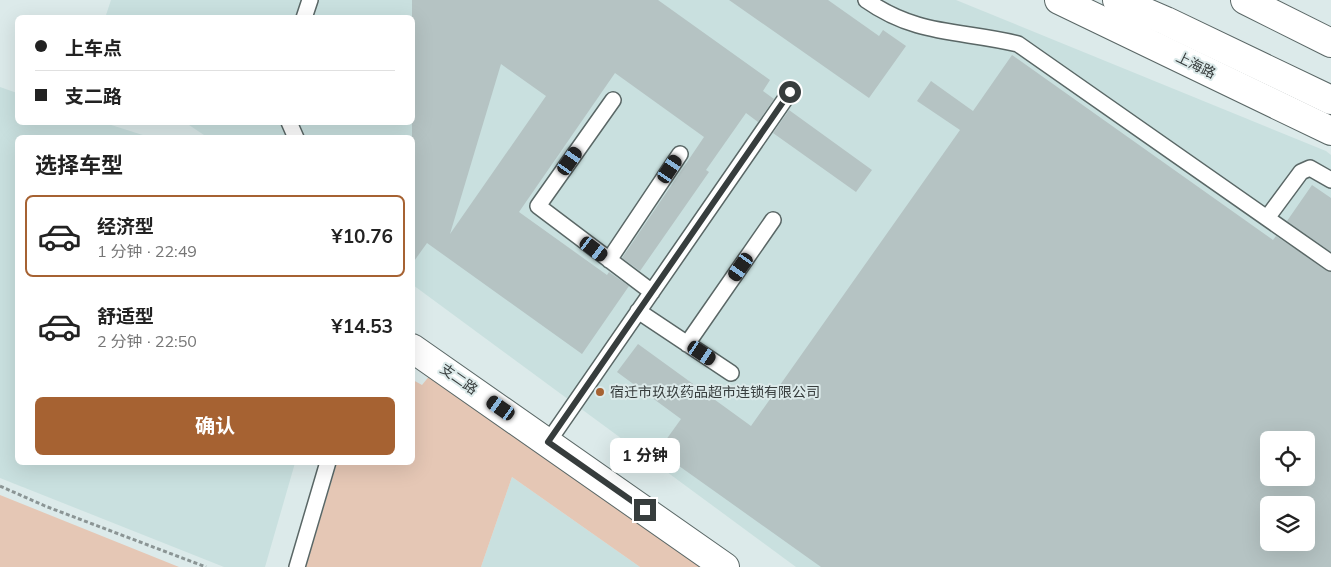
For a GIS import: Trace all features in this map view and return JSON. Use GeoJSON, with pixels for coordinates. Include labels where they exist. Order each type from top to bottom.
{"type":"FeatureCollection","features":[{"type":"Feature","properties":{"kind":"main road","name":"上海路"},"geometry":{"type":"LineString","coordinates":[[1059,0],[1331,131]]}},
{"type":"Feature","properties":{"kind":"main road"},"geometry":{"type":"LineString","coordinates":[[1117,0],[1166,21],[1331,100]]}},
{"type":"Feature","properties":{"kind":"main road"},"geometry":{"type":"LineString","coordinates":[[1245,0],[1331,43]]}},
{"type":"Feature","properties":{"kind":"main road","name":"支二路"},"geometry":{"type":"LineString","coordinates":[[415,350],[725,567]]}},
{"type":"Feature","properties":{"kind":"lane"},"geometry":{"type":"LineString","coordinates":[[305,15],[310,0]]}},
{"type":"Feature","properties":{"kind":"lane"},"geometry":{"type":"LineString","coordinates":[[866,0],[882,11],[912,25],[944,32],[986,36],[1018,44],[1331,263]]}},
{"type":"Feature","properties":{"kind":"lane"},"geometry":{"type":"LineString","coordinates":[[548,442],[790,92]]}},
{"type":"Feature","properties":{"kind":"lane"},"geometry":{"type":"LineString","coordinates":[[613,100],[538,206],[652,292]]}},
{"type":"Feature","properties":{"kind":"lane"},"geometry":{"type":"LineString","coordinates":[[609,260],[680,154]]}},
{"type":"Feature","properties":{"kind":"lane"},"geometry":{"type":"LineString","coordinates":[[1267,218],[1301,172],[1310,168],[1331,180]]}},
{"type":"Feature","properties":{"kind":"lane"},"geometry":{"type":"LineString","coordinates":[[687,344],[773,220]]}},
{"type":"Feature","properties":{"kind":"lane"},"geometry":{"type":"LineString","coordinates":[[638,311],[731,373]]}},
{"type":"Feature","properties":{"kind":"lane"},"geometry":{"type":"LineString","coordinates":[[298,567],[327,465]]}},
{"type":"Feature","properties":{"kind":"path"},"geometry":{"type":"LineString","coordinates":[[0,486],[45,506],[206,567]]}},
{"type":"Feature","properties":{"kind":"shaded area"},"geometry":{"type":"Polygon","coordinates":[[[111,0],[956,0],[1326,151],[1331,155],[1331,567],[796,567],[415,286],[415,135],[204,135],[189,125],[415,125],[415,15],[106,15],[111,0]]]}},
{"type":"Feature","properties":{"kind":"shaded area"},"geometry":{"type":"Polygon","coordinates":[[[0,87],[15,92],[15,125],[111,125],[143,135],[15,135],[15,465],[294,465],[265,567],[224,567],[0,478],[0,87]]]}},
{"type":"Feature","properties":{"kind":"shaded area"},"geometry":{"type":"Polygon","coordinates":[[[431,374],[700,567],[640,567],[512,477],[481,567],[306,567],[336,465],[415,465],[415,381],[422,385],[431,374]]]}},
{"type":"Feature","properties":{"kind":"shaded area"},"geometry":{"type":"Polygon","coordinates":[[[512,477],[640,567],[481,567],[512,477]]]}},
{"type":"Feature","properties":{"kind":"shaded area"},"geometry":{"type":"Polygon","coordinates":[[[0,495],[179,567],[0,567],[0,495]]]}},
{"type":"Feature","properties":{"kind":"building"},"geometry":{"type":"Polygon","coordinates":[[[412,0],[658,0],[770,80],[763,91],[774,99],[758,122],[746,113],[706,170],[709,172],[640,271],[622,258],[704,137],[615,73],[519,212],[607,275],[609,272],[629,286],[582,354],[427,243],[415,260],[415,135],[412,135],[412,125],[415,125],[415,15],[412,15],[412,0]],[[501,64],[450,234],[546,96],[501,64]]]}},
{"type":"Feature","properties":{"kind":"building"},"geometry":{"type":"Polygon","coordinates":[[[729,0],[828,0],[879,36],[883,30],[906,46],[869,98],[729,0]]]}},
{"type":"Feature","properties":{"kind":"building"},"geometry":{"type":"Polygon","coordinates":[[[1012,55],[1273,240],[1276,236],[1331,272],[1331,567],[821,567],[658,451],[681,419],[617,372],[638,344],[751,426],[960,130],[917,101],[931,81],[973,111],[1012,55]]]}},
{"type":"Feature","properties":{"kind":"building"},"geometry":{"type":"Polygon","coordinates":[[[789,110],[872,170],[856,192],[773,133],[789,110]]]}},
{"type":"Feature","properties":{"kind":"building"},"geometry":{"type":"Polygon","coordinates":[[[1312,185],[1331,198],[1331,252],[1287,221],[1312,185]]]}},
{"type":"Feature","properties":{"kind":"place","name":"宿迁市玖玖药品超市连锁有限公司"},"geometry":{"type":"Point","coordinates":[600,392]}},
{"type":"Feature","properties":{"kind":"route"},"geometry":{"type":"LineString","coordinates":[[645,510],[548,442],[790,92]]}}]}
